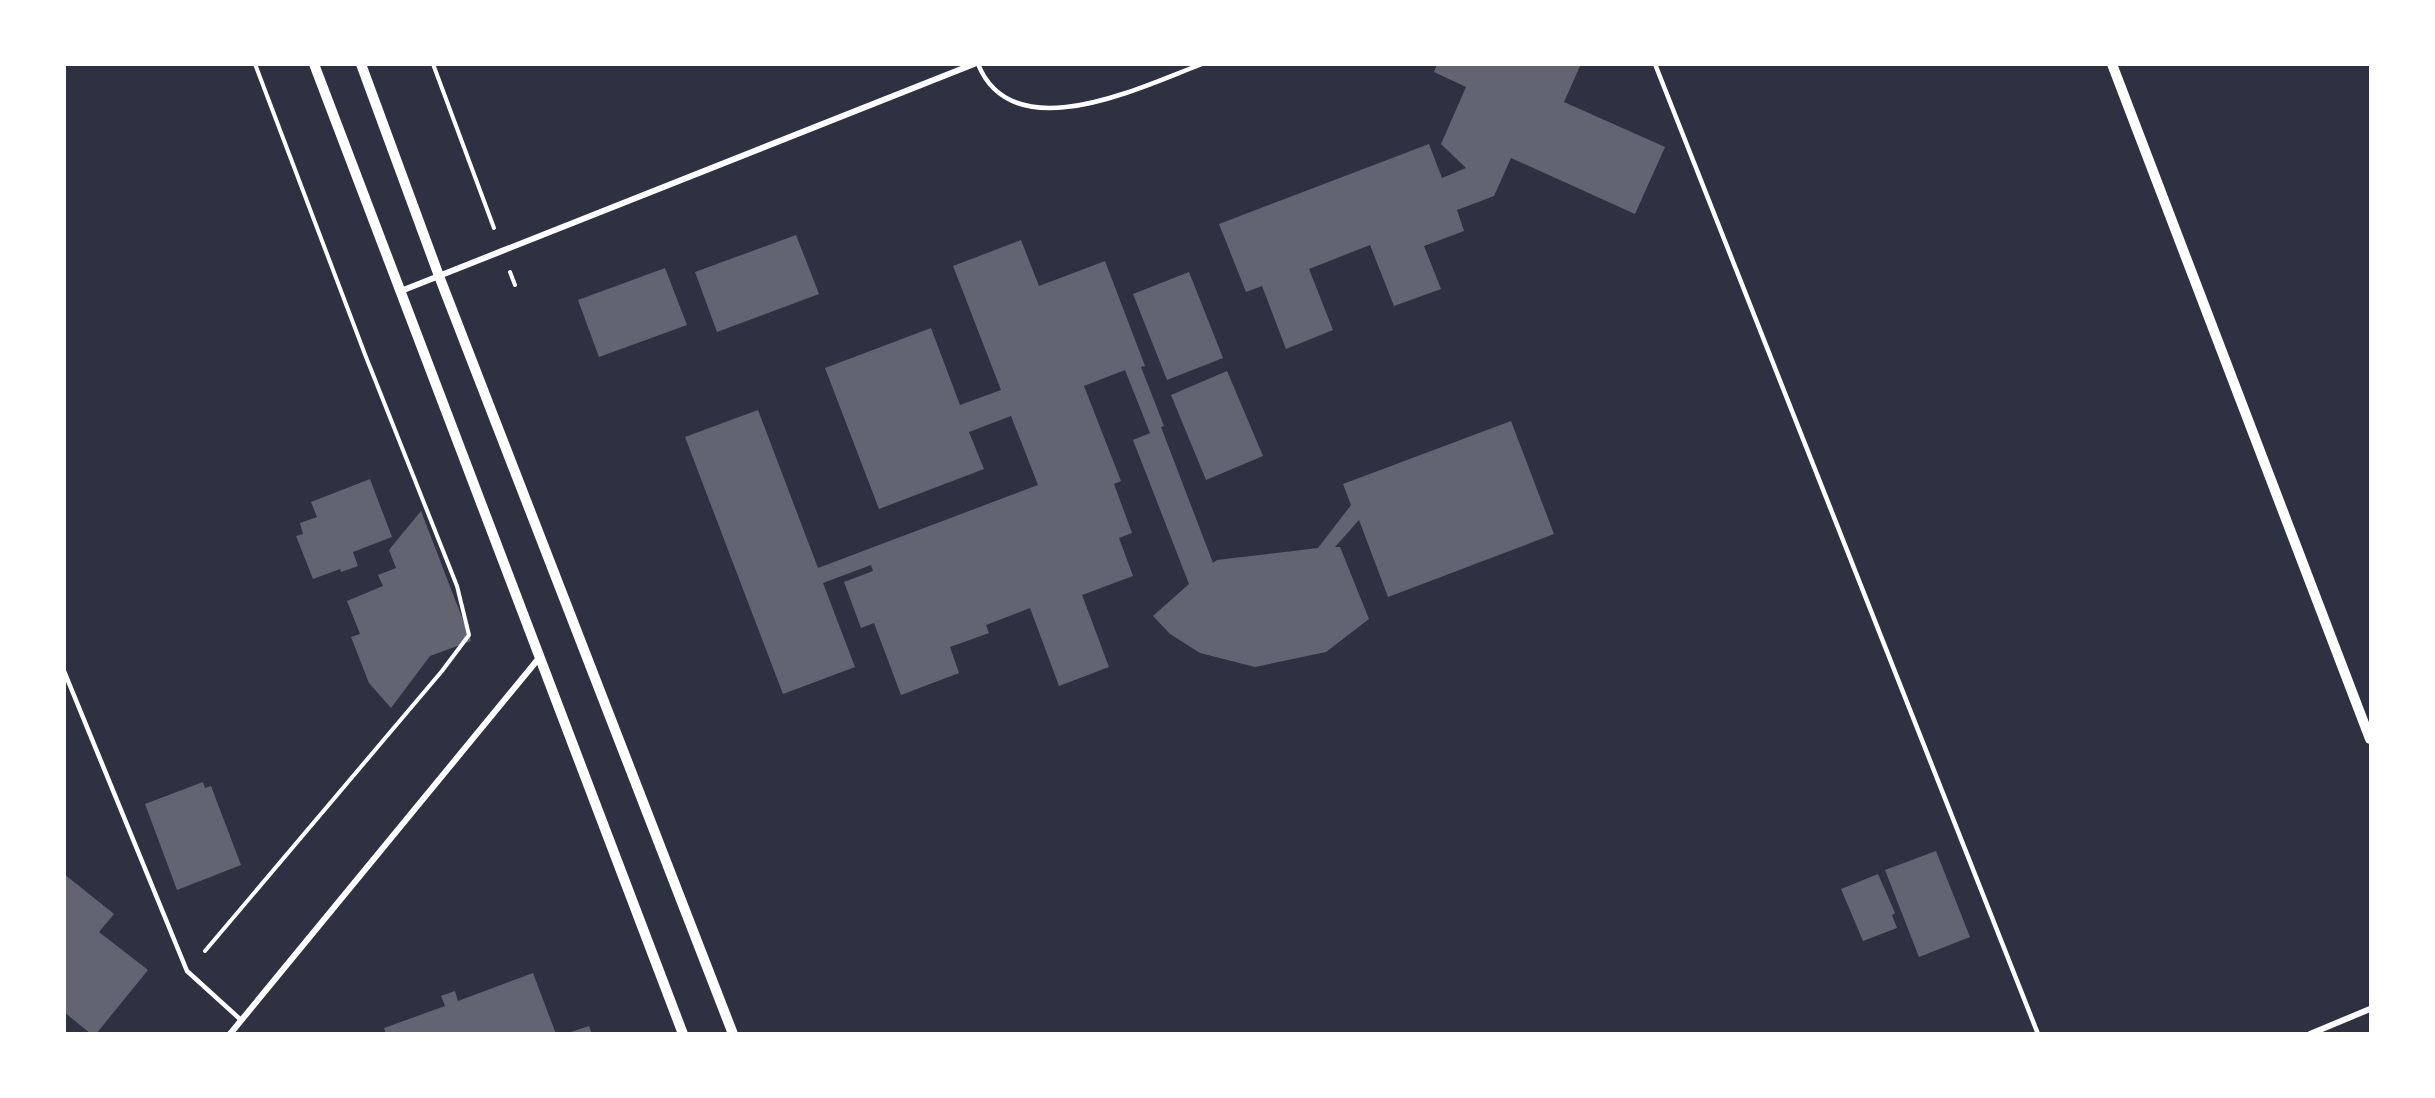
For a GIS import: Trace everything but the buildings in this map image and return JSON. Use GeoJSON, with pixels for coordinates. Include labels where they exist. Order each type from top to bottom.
{"type":"FeatureCollection","features":[{"type":"Feature","properties":{"kind":"street"},"geometry":{"type":"LineString","coordinates":[[314,64],[683,1034]]}},
{"type":"Feature","properties":{"kind":"street"},"geometry":{"type":"LineString","coordinates":[[361,64],[439,276],[733,1034]]}},
{"type":"Feature","properties":{"kind":"street"},"geometry":{"type":"LineString","coordinates":[[400,291],[976,64]]}},
{"type":"Feature","properties":{"kind":"street"},"geometry":{"type":"LineString","coordinates":[[2112,64],[2370,739]]}},
{"type":"Feature","properties":{"kind":"street"},"geometry":{"type":"LineString","coordinates":[[230,1034],[539,658]]}},
{"type":"Feature","properties":{"kind":"street"},"geometry":{"type":"LineString","coordinates":[[2310,1034],[2370,1010]]}},
{"type":"Feature","properties":{"kind":"lane"},"geometry":{"type":"LineString","coordinates":[[976,64],[986,81],[997,93],[1029,107],[1050,109],[1075,106],[1127,92],[1202,64]]}},
{"type":"Feature","properties":{"kind":"lane"},"geometry":{"type":"LineString","coordinates":[[1655,64],[2038,1034]]}},
{"type":"Feature","properties":{"kind":"lane"},"geometry":{"type":"LineString","coordinates":[[64,671],[187,971],[241,1020]]}},
{"type":"Feature","properties":{"kind":"path"},"geometry":{"type":"LineString","coordinates":[[198,959],[442,671],[469,635],[457,586],[366,357],[255,64]]}},
{"type":"Feature","properties":{"kind":"path"},"geometry":{"type":"LineString","coordinates":[[433,64],[515,285]]}}]}
